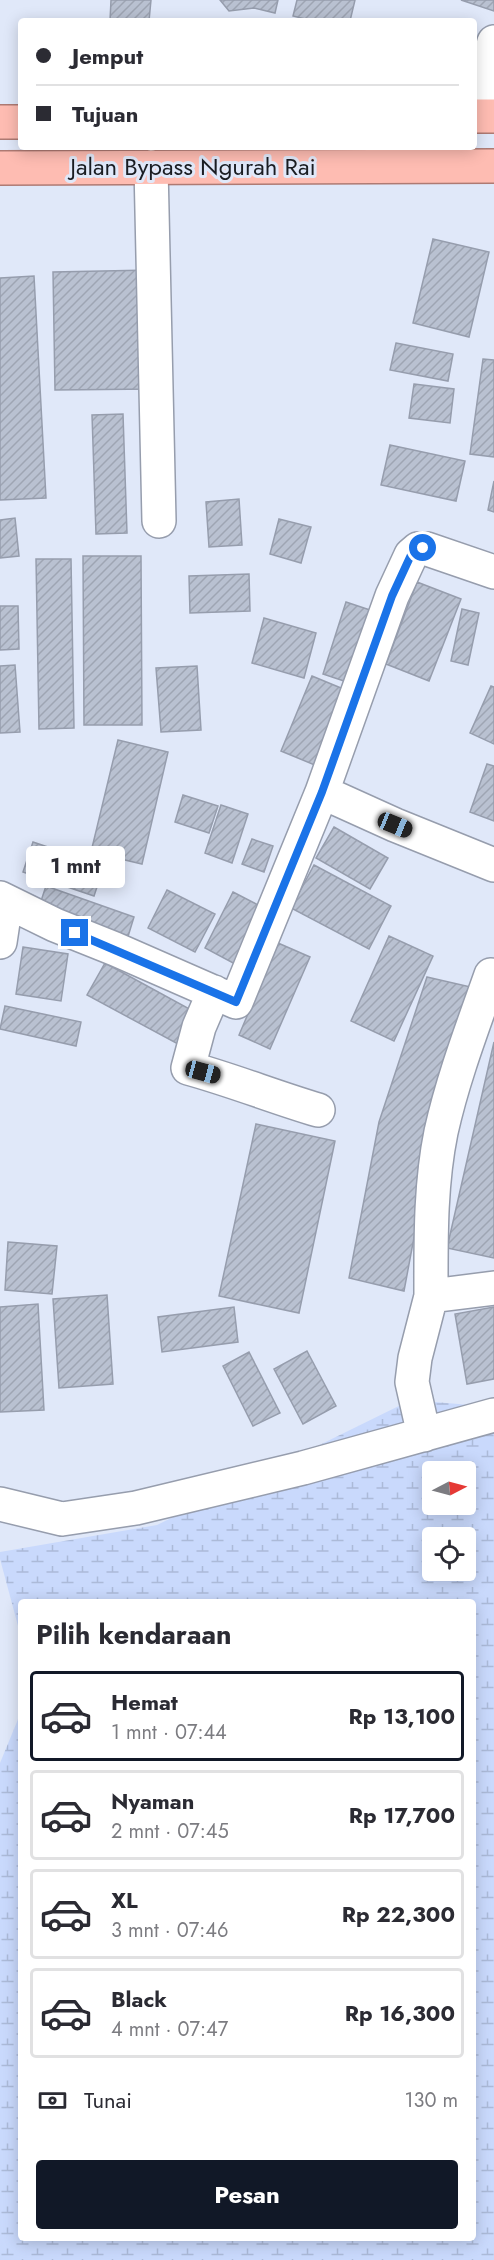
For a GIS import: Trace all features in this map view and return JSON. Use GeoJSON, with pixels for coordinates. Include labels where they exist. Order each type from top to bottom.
{"type":"FeatureCollection","features":[{"type":"Feature","properties":{"kind":"highway"},"geometry":{"type":"LineString","coordinates":[[477,117],[494,116]]}},
{"type":"Feature","properties":{"kind":"highway"},"geometry":{"type":"LineString","coordinates":[[0,122],[18,122]]}},
{"type":"Feature","properties":{"kind":"highway","name":"Jalan Bypass Ngurah Rai"},"geometry":{"type":"LineString","coordinates":[[0,168],[494,165]]}},
{"type":"Feature","properties":{"kind":"street"},"geometry":{"type":"LineString","coordinates":[[477,100],[494,42]]}},
{"type":"Feature","properties":{"kind":"street"},"geometry":{"type":"LineString","coordinates":[[151,167],[159,521]]}},
{"type":"Feature","properties":{"kind":"street"},"geometry":{"type":"LineString","coordinates":[[0,942],[3,900],[55,925],[236,1002],[322,792],[392,596],[415,550],[423,548],[494,572]]}},
{"type":"Feature","properties":{"kind":"street"},"geometry":{"type":"LineString","coordinates":[[322,792],[395,825],[494,865]]}},
{"type":"Feature","properties":{"kind":"street"},"geometry":{"type":"LineString","coordinates":[[424,1435],[412,1382],[415,1358],[431,1296],[430,1232],[435,1170],[441,1132],[455,1079],[491,975]]}},
{"type":"Feature","properties":{"kind":"street"},"geometry":{"type":"LineString","coordinates":[[214,992],[202,1019],[188,1068],[238,1082],[318,1110]]}},
{"type":"Feature","properties":{"kind":"street"},"geometry":{"type":"LineString","coordinates":[[431,1296],[494,1288]]}},
{"type":"Feature","properties":{"kind":"street"},"geometry":{"type":"LineString","coordinates":[[0,1504],[62,1519],[136,1508],[303,1468],[494,1415]]}},
{"type":"Feature","properties":{"kind":"green space"},"geometry":{"type":"Polygon","coordinates":[[[411,1400],[494,1407],[494,2260],[0,2260],[0,1763],[18,1719],[18,2241],[476,2241],[476,1599],[18,1599],[18,1626],[0,1552],[157,1525],[411,1400]]]}},
{"type":"Feature","properties":{"kind":"building"},"geometry":{"type":"Polygon","coordinates":[[[111,0],[151,0],[149,18],[110,18],[111,0]]]}},
{"type":"Feature","properties":{"kind":"building"},"geometry":{"type":"Polygon","coordinates":[[[220,0],[278,0],[275,13],[254,8],[229,11],[220,0]]]}},
{"type":"Feature","properties":{"kind":"building"},"geometry":{"type":"Polygon","coordinates":[[[297,0],[355,0],[351,18],[293,16],[297,0]]]}},
{"type":"Feature","properties":{"kind":"building"},"geometry":{"type":"Polygon","coordinates":[[[461,0],[494,0],[494,11],[461,0]]]}},
{"type":"Feature","properties":{"kind":"building"},"geometry":{"type":"Polygon","coordinates":[[[433,239],[489,252],[469,337],[413,323],[433,239]]]}},
{"type":"Feature","properties":{"kind":"building"},"geometry":{"type":"Polygon","coordinates":[[[151,270],[153,389],[55,390],[53,272],[151,270]]]}},
{"type":"Feature","properties":{"kind":"building"},"geometry":{"type":"Polygon","coordinates":[[[34,276],[46,498],[0,500],[0,278],[34,276]]]}},
{"type":"Feature","properties":{"kind":"building"},"geometry":{"type":"Polygon","coordinates":[[[396,343],[453,354],[448,381],[390,370],[396,343]]]}},
{"type":"Feature","properties":{"kind":"building"},"geometry":{"type":"Polygon","coordinates":[[[483,359],[494,360],[494,457],[470,454],[483,359]]]}},
{"type":"Feature","properties":{"kind":"building"},"geometry":{"type":"Polygon","coordinates":[[[414,384],[454,389],[450,423],[409,418],[414,384]]]}},
{"type":"Feature","properties":{"kind":"building"},"geometry":{"type":"Polygon","coordinates":[[[123,414],[127,533],[96,534],[92,415],[123,414]]]}},
{"type":"Feature","properties":{"kind":"building"},"geometry":{"type":"Polygon","coordinates":[[[390,445],[465,461],[456,501],[381,485],[390,445]]]}},
{"type":"Feature","properties":{"kind":"building"},"geometry":{"type":"Polygon","coordinates":[[[494,481],[494,512],[488,510],[494,481]]]}},
{"type":"Feature","properties":{"kind":"building"},"geometry":{"type":"Polygon","coordinates":[[[239,499],[242,545],[209,547],[206,502],[239,499]]]}},
{"type":"Feature","properties":{"kind":"building"},"geometry":{"type":"Polygon","coordinates":[[[15,518],[19,556],[0,558],[0,520],[15,518]]]}},
{"type":"Feature","properties":{"kind":"building"},"geometry":{"type":"Polygon","coordinates":[[[279,519],[311,527],[301,563],[270,554],[279,519]]]}},
{"type":"Feature","properties":{"kind":"building"},"geometry":{"type":"Polygon","coordinates":[[[83,556],[141,556],[142,725],[84,725],[83,556]]]}},
{"type":"Feature","properties":{"kind":"building"},"geometry":{"type":"Polygon","coordinates":[[[36,559],[71,559],[74,728],[39,729],[36,559]]]}},
{"type":"Feature","properties":{"kind":"building"},"geometry":{"type":"Polygon","coordinates":[[[249,574],[250,611],[190,613],[189,576],[249,574]]]}},
{"type":"Feature","properties":{"kind":"building"},"geometry":{"type":"Polygon","coordinates":[[[417,582],[461,599],[429,681],[386,664],[417,582]]]}},
{"type":"Feature","properties":{"kind":"building"},"geometry":{"type":"Polygon","coordinates":[[[346,602],[376,612],[353,684],[323,674],[346,602]]]}},
{"type":"Feature","properties":{"kind":"building"},"geometry":{"type":"Polygon","coordinates":[[[0,606],[18,606],[19,649],[0,650],[0,606]]]}},
{"type":"Feature","properties":{"kind":"building"},"geometry":{"type":"Polygon","coordinates":[[[462,609],[479,613],[468,665],[451,661],[462,609]]]}},
{"type":"Feature","properties":{"kind":"building"},"geometry":{"type":"Polygon","coordinates":[[[264,618],[316,633],[304,678],[252,663],[264,618]]]}},
{"type":"Feature","properties":{"kind":"building"},"geometry":{"type":"Polygon","coordinates":[[[15,665],[20,732],[0,733],[0,666],[15,665]]]}},
{"type":"Feature","properties":{"kind":"building"},"geometry":{"type":"Polygon","coordinates":[[[197,666],[201,730],[161,732],[156,668],[197,666]]]}},
{"type":"Feature","properties":{"kind":"building"},"geometry":{"type":"Polygon","coordinates":[[[312,676],[353,693],[322,768],[281,751],[312,676]]]}},
{"type":"Feature","properties":{"kind":"building"},"geometry":{"type":"Polygon","coordinates":[[[491,686],[494,687],[494,744],[470,733],[491,686]]]}},
{"type":"Feature","properties":{"kind":"building"},"geometry":{"type":"Polygon","coordinates":[[[118,740],[168,752],[142,864],[91,852],[118,740]]]}},
{"type":"Feature","properties":{"kind":"building"},"geometry":{"type":"Polygon","coordinates":[[[487,764],[494,766],[494,821],[470,812],[487,764]]]}},
{"type":"Feature","properties":{"kind":"building"},"geometry":{"type":"Polygon","coordinates":[[[183,795],[218,806],[209,833],[175,822],[183,795]]]}},
{"type":"Feature","properties":{"kind":"building"},"geometry":{"type":"Polygon","coordinates":[[[221,805],[248,814],[232,863],[205,853],[221,805]]]}},
{"type":"Feature","properties":{"kind":"building"},"geometry":{"type":"Polygon","coordinates":[[[334,827],[388,858],[370,889],[316,858],[334,827]]]}},
{"type":"Feature","properties":{"kind":"building"},"geometry":{"type":"Polygon","coordinates":[[[252,839],[273,846],[264,872],[242,864],[252,839]]]}},
{"type":"Feature","properties":{"kind":"building"},"geometry":{"type":"Polygon","coordinates":[[[33,842],[104,866],[94,896],[23,872],[33,842]]]}},
{"type":"Feature","properties":{"kind":"building"},"geometry":{"type":"Polygon","coordinates":[[[314,865],[391,906],[369,949],[291,908],[314,865]]]}},
{"type":"Feature","properties":{"kind":"building"},"geometry":{"type":"Polygon","coordinates":[[[46,886],[134,917],[126,943],[37,913],[46,886]]]}},
{"type":"Feature","properties":{"kind":"building"},"geometry":{"type":"Polygon","coordinates":[[[167,890],[215,914],[195,952],[148,928],[167,890]]]}},
{"type":"Feature","properties":{"kind":"building"},"geometry":{"type":"Polygon","coordinates":[[[233,892],[264,908],[235,964],[205,948],[233,892]]]}},
{"type":"Feature","properties":{"kind":"building"},"geometry":{"type":"Polygon","coordinates":[[[389,936],[433,956],[394,1041],[351,1021],[389,936]]]}},
{"type":"Feature","properties":{"kind":"building"},"geometry":{"type":"Polygon","coordinates":[[[278,943],[310,957],[270,1049],[239,1035],[278,943]]]}},
{"type":"Feature","properties":{"kind":"building"},"geometry":{"type":"Polygon","coordinates":[[[23,947],[68,954],[61,1001],[16,994],[23,947]]]}},
{"type":"Feature","properties":{"kind":"building"},"geometry":{"type":"Polygon","coordinates":[[[105,963],[195,1012],[178,1044],[87,995],[105,963]]]}},
{"type":"Feature","properties":{"kind":"building"},"geometry":{"type":"Polygon","coordinates":[[[427,977],[475,988],[433,1136],[404,1291],[349,1278],[379,1122],[427,977]]]}},
{"type":"Feature","properties":{"kind":"building"},"geometry":{"type":"Polygon","coordinates":[[[5,1006],[81,1022],[76,1046],[0,1029],[5,1006]]]}},
{"type":"Feature","properties":{"kind":"building"},"geometry":{"type":"Polygon","coordinates":[[[494,1042],[494,1258],[447,1248],[494,1042]]]}},
{"type":"Feature","properties":{"kind":"building"},"geometry":{"type":"Polygon","coordinates":[[[256,1124],[335,1141],[299,1313],[219,1296],[256,1124]]]}},
{"type":"Feature","properties":{"kind":"building"},"geometry":{"type":"Polygon","coordinates":[[[8,1242],[57,1246],[52,1294],[5,1290],[8,1242]]]}},
{"type":"Feature","properties":{"kind":"building"},"geometry":{"type":"Polygon","coordinates":[[[107,1295],[113,1384],[59,1388],[53,1299],[107,1295]]]}},
{"type":"Feature","properties":{"kind":"building"},"geometry":{"type":"Polygon","coordinates":[[[38,1304],[44,1410],[0,1412],[0,1307],[38,1304]]]}},
{"type":"Feature","properties":{"kind":"building"},"geometry":{"type":"Polygon","coordinates":[[[234,1307],[238,1342],[162,1352],[158,1317],[234,1307]]]}},
{"type":"Feature","properties":{"kind":"building"},"geometry":{"type":"Polygon","coordinates":[[[494,1307],[494,1379],[467,1384],[455,1314],[494,1307]]]}},
{"type":"Feature","properties":{"kind":"building"},"geometry":{"type":"Polygon","coordinates":[[[307,1351],[336,1406],[303,1424],[274,1369],[307,1351]]]}},
{"type":"Feature","properties":{"kind":"building"},"geometry":{"type":"Polygon","coordinates":[[[249,1352],[280,1413],[253,1426],[223,1366],[249,1352]]]}},
{"type":"Feature","properties":{"kind":"route"},"geometry":{"type":"LineString","coordinates":[[75,933],[236,1002],[322,792],[392,596],[411,555],[415,550],[423,548]]}}]}
